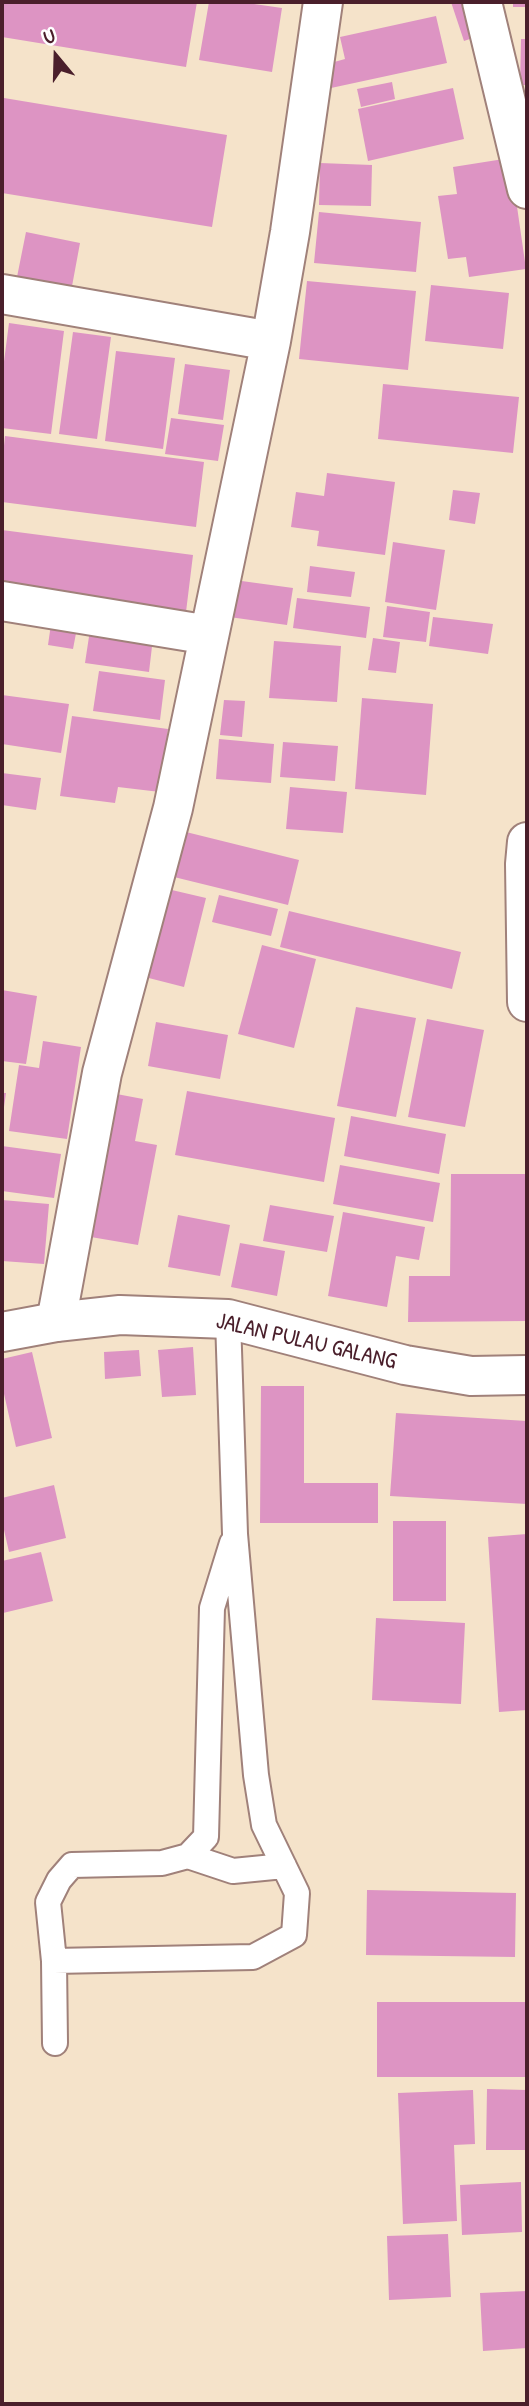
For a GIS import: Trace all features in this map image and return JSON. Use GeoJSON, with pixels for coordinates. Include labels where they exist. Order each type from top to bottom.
{"type":"FeatureCollection","features":[{"type":"Feature","properties":{"kind":"street"},"geometry":{"type":"LineString","coordinates":[[56,1322],[104,1063],[173,808],[271,341],[290,232],[323,2]]}},
{"type":"Feature","properties":{"kind":"street"},"geometry":{"type":"LineString","coordinates":[[482,2],[527,189]]}},
{"type":"Feature","properties":{"kind":"street"},"geometry":{"type":"LineString","coordinates":[[2,294],[271,341]]}},
{"type":"Feature","properties":{"kind":"street"},"geometry":{"type":"LineString","coordinates":[[2,601],[208,635]]}},
{"type":"Feature","properties":{"kind":"street"},"geometry":{"type":"LineString","coordinates":[[527,842],[527,1002]]}},
{"type":"Feature","properties":{"kind":"street","name":"JALAN PULAU GALANG"},"geometry":{"type":"LineString","coordinates":[[2,1332],[56,1322],[120,1315],[228,1319],[405,1365],[471,1376],[527,1376]]}},
{"type":"Feature","properties":{"kind":"lane"},"geometry":{"type":"LineString","coordinates":[[54,1961],[253,1957],[295,1935],[297,1894],[264,1825],[256,1775],[235,1534],[228,1319]]}},
{"type":"Feature","properties":{"kind":"lane"},"geometry":{"type":"LineString","coordinates":[[55,2043],[54,1961],[48,1902],[59,1880],[72,1866],[162,1863],[188,1856],[206,1838],[212,1608],[235,1534]]}},
{"type":"Feature","properties":{"kind":"lane"},"geometry":{"type":"LineString","coordinates":[[188,1856],[233,1871],[284,1866]]}},
{"type":"Feature","properties":{"kind":"building"},"geometry":{"type":"Polygon","coordinates":[[[2,2],[197,2],[186,67],[2,37],[2,2]]]}},
{"type":"Feature","properties":{"kind":"building"},"geometry":{"type":"Polygon","coordinates":[[[209,2],[240,2],[282,8],[272,72],[199,60],[209,2]]]}},
{"type":"Feature","properties":{"kind":"building"},"geometry":{"type":"Polygon","coordinates":[[[451,2],[477,2],[487,33],[464,41],[451,2]]]}},
{"type":"Feature","properties":{"kind":"building"},"geometry":{"type":"Polygon","coordinates":[[[513,2],[527,2],[527,7],[513,7],[513,2]]]}},
{"type":"Feature","properties":{"kind":"building"},"geometry":{"type":"Polygon","coordinates":[[[436,16],[447,63],[331,88],[327,64],[345,59],[340,37],[436,16]]]}},
{"type":"Feature","properties":{"kind":"building"},"geometry":{"type":"Polygon","coordinates":[[[521,39],[527,39],[527,85],[520,85],[521,39]]]}},
{"type":"Feature","properties":{"kind":"building"},"geometry":{"type":"Polygon","coordinates":[[[392,82],[395,99],[361,107],[357,89],[392,82]]]}},
{"type":"Feature","properties":{"kind":"building"},"geometry":{"type":"Polygon","coordinates":[[[453,88],[464,139],[368,161],[358,109],[453,88]]]}},
{"type":"Feature","properties":{"kind":"building"},"geometry":{"type":"Polygon","coordinates":[[[4,98],[227,135],[212,227],[2,193],[4,98]]]}},
{"type":"Feature","properties":{"kind":"building"},"geometry":{"type":"Polygon","coordinates":[[[510,158],[526,269],[469,277],[466,257],[448,259],[438,196],[457,194],[453,167],[510,158]]]}},
{"type":"Feature","properties":{"kind":"building"},"geometry":{"type":"Polygon","coordinates":[[[320,163],[372,165],[371,206],[319,205],[320,163]]]}},
{"type":"Feature","properties":{"kind":"building"},"geometry":{"type":"Polygon","coordinates":[[[319,212],[421,222],[416,272],[314,263],[319,212]]]}},
{"type":"Feature","properties":{"kind":"building"},"geometry":{"type":"Polygon","coordinates":[[[26,232],[80,243],[70,297],[15,287],[26,232]]]}},
{"type":"Feature","properties":{"kind":"building"},"geometry":{"type":"Polygon","coordinates":[[[307,281],[416,291],[408,370],[299,359],[307,281]]]}},
{"type":"Feature","properties":{"kind":"building"},"geometry":{"type":"Polygon","coordinates":[[[431,285],[509,293],[503,349],[425,341],[431,285]]]}},
{"type":"Feature","properties":{"kind":"building"},"geometry":{"type":"Polygon","coordinates":[[[9,323],[64,331],[51,434],[2,428],[2,377],[9,323]]]}},
{"type":"Feature","properties":{"kind":"building"},"geometry":{"type":"Polygon","coordinates":[[[73,332],[111,337],[97,439],[59,434],[73,332]]]}},
{"type":"Feature","properties":{"kind":"building"},"geometry":{"type":"Polygon","coordinates":[[[116,351],[175,358],[163,449],[105,441],[116,351]]]}},
{"type":"Feature","properties":{"kind":"building"},"geometry":{"type":"Polygon","coordinates":[[[185,364],[230,370],[223,420],[178,414],[185,364]]]}},
{"type":"Feature","properties":{"kind":"building"},"geometry":{"type":"Polygon","coordinates":[[[383,384],[519,397],[513,453],[378,439],[383,384]]]}},
{"type":"Feature","properties":{"kind":"building"},"geometry":{"type":"Polygon","coordinates":[[[171,418],[224,425],[218,461],[165,454],[171,418]]]}},
{"type":"Feature","properties":{"kind":"building"},"geometry":{"type":"Polygon","coordinates":[[[5,436],[204,462],[196,527],[2,502],[5,436]]]}},
{"type":"Feature","properties":{"kind":"building"},"geometry":{"type":"Polygon","coordinates":[[[327,473],[395,482],[385,555],[317,546],[319,531],[291,527],[296,492],[324,496],[327,473]]]}},
{"type":"Feature","properties":{"kind":"building"},"geometry":{"type":"Polygon","coordinates":[[[453,490],[480,493],[475,524],[449,520],[453,490]]]}},
{"type":"Feature","properties":{"kind":"building"},"geometry":{"type":"Polygon","coordinates":[[[2,530],[193,555],[185,620],[2,597],[2,530]]]}},
{"type":"Feature","properties":{"kind":"building"},"geometry":{"type":"Polygon","coordinates":[[[393,542],[445,550],[436,610],[385,602],[393,542]]]}},
{"type":"Feature","properties":{"kind":"building"},"geometry":{"type":"Polygon","coordinates":[[[310,566],[355,572],[351,597],[307,592],[310,566]]]}},
{"type":"Feature","properties":{"kind":"building"},"geometry":{"type":"Polygon","coordinates":[[[227,579],[293,588],[287,625],[222,616],[227,579]]]}},
{"type":"Feature","properties":{"kind":"building"},"geometry":{"type":"Polygon","coordinates":[[[297,598],[370,607],[366,638],[293,628],[297,598]]]}},
{"type":"Feature","properties":{"kind":"building"},"geometry":{"type":"Polygon","coordinates":[[[387,606],[430,612],[426,642],[383,637],[387,606]]]}},
{"type":"Feature","properties":{"kind":"building"},"geometry":{"type":"Polygon","coordinates":[[[433,617],[493,624],[488,654],[429,646],[433,617]]]}},
{"type":"Feature","properties":{"kind":"building"},"geometry":{"type":"Polygon","coordinates":[[[51,624],[77,628],[73,649],[48,645],[51,624]]]}},
{"type":"Feature","properties":{"kind":"building"},"geometry":{"type":"Polygon","coordinates":[[[90,630],[153,638],[149,672],[85,663],[90,630]]]}},
{"type":"Feature","properties":{"kind":"building"},"geometry":{"type":"Polygon","coordinates":[[[373,638],[400,642],[396,673],[368,670],[373,638]]]}},
{"type":"Feature","properties":{"kind":"building"},"geometry":{"type":"Polygon","coordinates":[[[274,641],[341,646],[337,702],[269,698],[274,641]]]}},
{"type":"Feature","properties":{"kind":"building"},"geometry":{"type":"Polygon","coordinates":[[[99,671],[165,680],[160,720],[93,711],[99,671]]]}},
{"type":"Feature","properties":{"kind":"building"},"geometry":{"type":"Polygon","coordinates":[[[2,695],[69,704],[61,753],[2,744],[2,695]]]}},
{"type":"Feature","properties":{"kind":"building"},"geometry":{"type":"Polygon","coordinates":[[[362,698],[433,704],[426,795],[355,789],[362,698]]]}},
{"type":"Feature","properties":{"kind":"building"},"geometry":{"type":"Polygon","coordinates":[[[224,700],[245,701],[242,737],[220,735],[224,700]]]}},
{"type":"Feature","properties":{"kind":"building"},"geometry":{"type":"Polygon","coordinates":[[[72,716],[168,729],[160,792],[118,787],[115,803],[60,796],[72,716]]]}},
{"type":"Feature","properties":{"kind":"building"},"geometry":{"type":"Polygon","coordinates":[[[219,739],[274,744],[271,783],[216,779],[219,739]]]}},
{"type":"Feature","properties":{"kind":"building"},"geometry":{"type":"Polygon","coordinates":[[[283,742],[338,746],[335,781],[280,777],[283,742]]]}},
{"type":"Feature","properties":{"kind":"building"},"geometry":{"type":"Polygon","coordinates":[[[2,773],[41,778],[36,810],[2,805],[2,773]]]}},
{"type":"Feature","properties":{"kind":"building"},"geometry":{"type":"Polygon","coordinates":[[[290,787],[347,792],[343,833],[286,829],[290,787]]]}},
{"type":"Feature","properties":{"kind":"building"},"geometry":{"type":"Polygon","coordinates":[[[186,832],[299,860],[288,905],[174,877],[186,832]]]}},
{"type":"Feature","properties":{"kind":"building"},"geometry":{"type":"Polygon","coordinates":[[[159,887],[206,898],[184,987],[137,975],[159,887]]]}},
{"type":"Feature","properties":{"kind":"building"},"geometry":{"type":"Polygon","coordinates":[[[219,895],[278,909],[271,936],[212,922],[219,895]]]}},
{"type":"Feature","properties":{"kind":"building"},"geometry":{"type":"Polygon","coordinates":[[[289,911],[461,952],[452,989],[280,947],[289,911]]]}},
{"type":"Feature","properties":{"kind":"building"},"geometry":{"type":"Polygon","coordinates":[[[262,945],[316,959],[294,1048],[238,1034],[262,945]]]}},
{"type":"Feature","properties":{"kind":"building"},"geometry":{"type":"Polygon","coordinates":[[[2,990],[37,996],[26,1064],[2,1061],[2,990]]]}},
{"type":"Feature","properties":{"kind":"building"},"geometry":{"type":"Polygon","coordinates":[[[356,1007],[416,1018],[396,1117],[337,1106],[356,1007]]]}},
{"type":"Feature","properties":{"kind":"building"},"geometry":{"type":"Polygon","coordinates":[[[427,1019],[484,1030],[465,1127],[408,1117],[427,1019]]]}},
{"type":"Feature","properties":{"kind":"building"},"geometry":{"type":"Polygon","coordinates":[[[156,1022],[228,1035],[220,1079],[148,1066],[156,1022]]]}},
{"type":"Feature","properties":{"kind":"building"},"geometry":{"type":"Polygon","coordinates":[[[43,1041],[81,1047],[67,1139],[9,1131],[19,1065],[39,1068],[43,1041]]]}},
{"type":"Feature","properties":{"kind":"building"},"geometry":{"type":"Polygon","coordinates":[[[187,1091],[335,1118],[324,1182],[175,1155],[187,1091]]]}},
{"type":"Feature","properties":{"kind":"building"},"geometry":{"type":"Polygon","coordinates":[[[106,1092],[143,1099],[135,1141],[157,1145],[138,1245],[79,1235],[106,1092]]]}},
{"type":"Feature","properties":{"kind":"building"},"geometry":{"type":"Polygon","coordinates":[[[2,1093],[6,1093],[3,1114],[2,1114],[2,1093]]]}},
{"type":"Feature","properties":{"kind":"building"},"geometry":{"type":"Polygon","coordinates":[[[351,1116],[446,1134],[439,1174],[344,1156],[351,1116]]]}},
{"type":"Feature","properties":{"kind":"building"},"geometry":{"type":"Polygon","coordinates":[[[2,1146],[61,1154],[54,1198],[2,1191],[2,1146]]]}},
{"type":"Feature","properties":{"kind":"building"},"geometry":{"type":"Polygon","coordinates":[[[340,1165],[440,1183],[433,1222],[333,1204],[340,1165]]]}},
{"type":"Feature","properties":{"kind":"building"},"geometry":{"type":"Polygon","coordinates":[[[451,1174],[527,1174],[527,1321],[408,1322],[409,1276],[450,1276],[451,1174]]]}},
{"type":"Feature","properties":{"kind":"building"},"geometry":{"type":"Polygon","coordinates":[[[2,1200],[49,1204],[44,1264],[2,1261],[2,1200]]]}},
{"type":"Feature","properties":{"kind":"building"},"geometry":{"type":"Polygon","coordinates":[[[270,1205],[334,1216],[327,1252],[263,1241],[270,1205]]]}},
{"type":"Feature","properties":{"kind":"building"},"geometry":{"type":"Polygon","coordinates":[[[343,1212],[425,1227],[419,1260],[396,1256],[387,1307],[328,1296],[343,1212]]]}},
{"type":"Feature","properties":{"kind":"building"},"geometry":{"type":"Polygon","coordinates":[[[178,1215],[230,1225],[220,1276],[168,1267],[178,1215]]]}},
{"type":"Feature","properties":{"kind":"building"},"geometry":{"type":"Polygon","coordinates":[[[240,1243],[285,1251],[277,1296],[231,1287],[240,1243]]]}},
{"type":"Feature","properties":{"kind":"building"},"geometry":{"type":"Polygon","coordinates":[[[193,1347],[196,1395],[162,1397],[158,1350],[193,1347]]]}},
{"type":"Feature","properties":{"kind":"building"},"geometry":{"type":"Polygon","coordinates":[[[139,1350],[141,1376],[105,1379],[104,1352],[139,1350]]]}},
{"type":"Feature","properties":{"kind":"building"},"geometry":{"type":"Polygon","coordinates":[[[32,1352],[52,1438],[16,1447],[2,1385],[2,1359],[32,1352]]]}},
{"type":"Feature","properties":{"kind":"building"},"geometry":{"type":"Polygon","coordinates":[[[261,1386],[304,1386],[304,1483],[378,1483],[378,1523],[260,1523],[261,1386]]]}},
{"type":"Feature","properties":{"kind":"building"},"geometry":{"type":"Polygon","coordinates":[[[396,1413],[527,1421],[527,1504],[390,1496],[396,1413]]]}},
{"type":"Feature","properties":{"kind":"building"},"geometry":{"type":"Polygon","coordinates":[[[54,1485],[66,1538],[9,1552],[2,1521],[2,1498],[54,1485]]]}},
{"type":"Feature","properties":{"kind":"building"},"geometry":{"type":"Polygon","coordinates":[[[393,1521],[446,1521],[446,1601],[393,1601],[393,1521]]]}},
{"type":"Feature","properties":{"kind":"building"},"geometry":{"type":"Polygon","coordinates":[[[527,1534],[527,1710],[499,1712],[488,1537],[527,1534]]]}},
{"type":"Feature","properties":{"kind":"building"},"geometry":{"type":"Polygon","coordinates":[[[41,1552],[53,1601],[3,1613],[2,1561],[41,1552]]]}},
{"type":"Feature","properties":{"kind":"building"},"geometry":{"type":"Polygon","coordinates":[[[376,1618],[465,1623],[461,1704],[372,1700],[376,1618]]]}},
{"type":"Feature","properties":{"kind":"building"},"geometry":{"type":"Polygon","coordinates":[[[367,1890],[516,1893],[515,1957],[366,1955],[367,1890]]]}},
{"type":"Feature","properties":{"kind":"building"},"geometry":{"type":"Polygon","coordinates":[[[377,2002],[527,2002],[527,2077],[377,2077],[377,2002]]]}},
{"type":"Feature","properties":{"kind":"building"},"geometry":{"type":"Polygon","coordinates":[[[487,2089],[527,2090],[527,2150],[486,2150],[487,2089]]]}},
{"type":"Feature","properties":{"kind":"building"},"geometry":{"type":"Polygon","coordinates":[[[473,2090],[475,2144],[454,2145],[457,2221],[403,2224],[398,2093],[473,2090]]]}},
{"type":"Feature","properties":{"kind":"building"},"geometry":{"type":"Polygon","coordinates":[[[521,2182],[522,2232],[462,2235],[460,2185],[521,2182]]]}},
{"type":"Feature","properties":{"kind":"building"},"geometry":{"type":"Polygon","coordinates":[[[448,2234],[451,2297],[389,2300],[387,2236],[448,2234]]]}},
{"type":"Feature","properties":{"kind":"building"},"geometry":{"type":"Polygon","coordinates":[[[527,2291],[527,2348],[483,2351],[480,2293],[527,2291]]]}}]}
